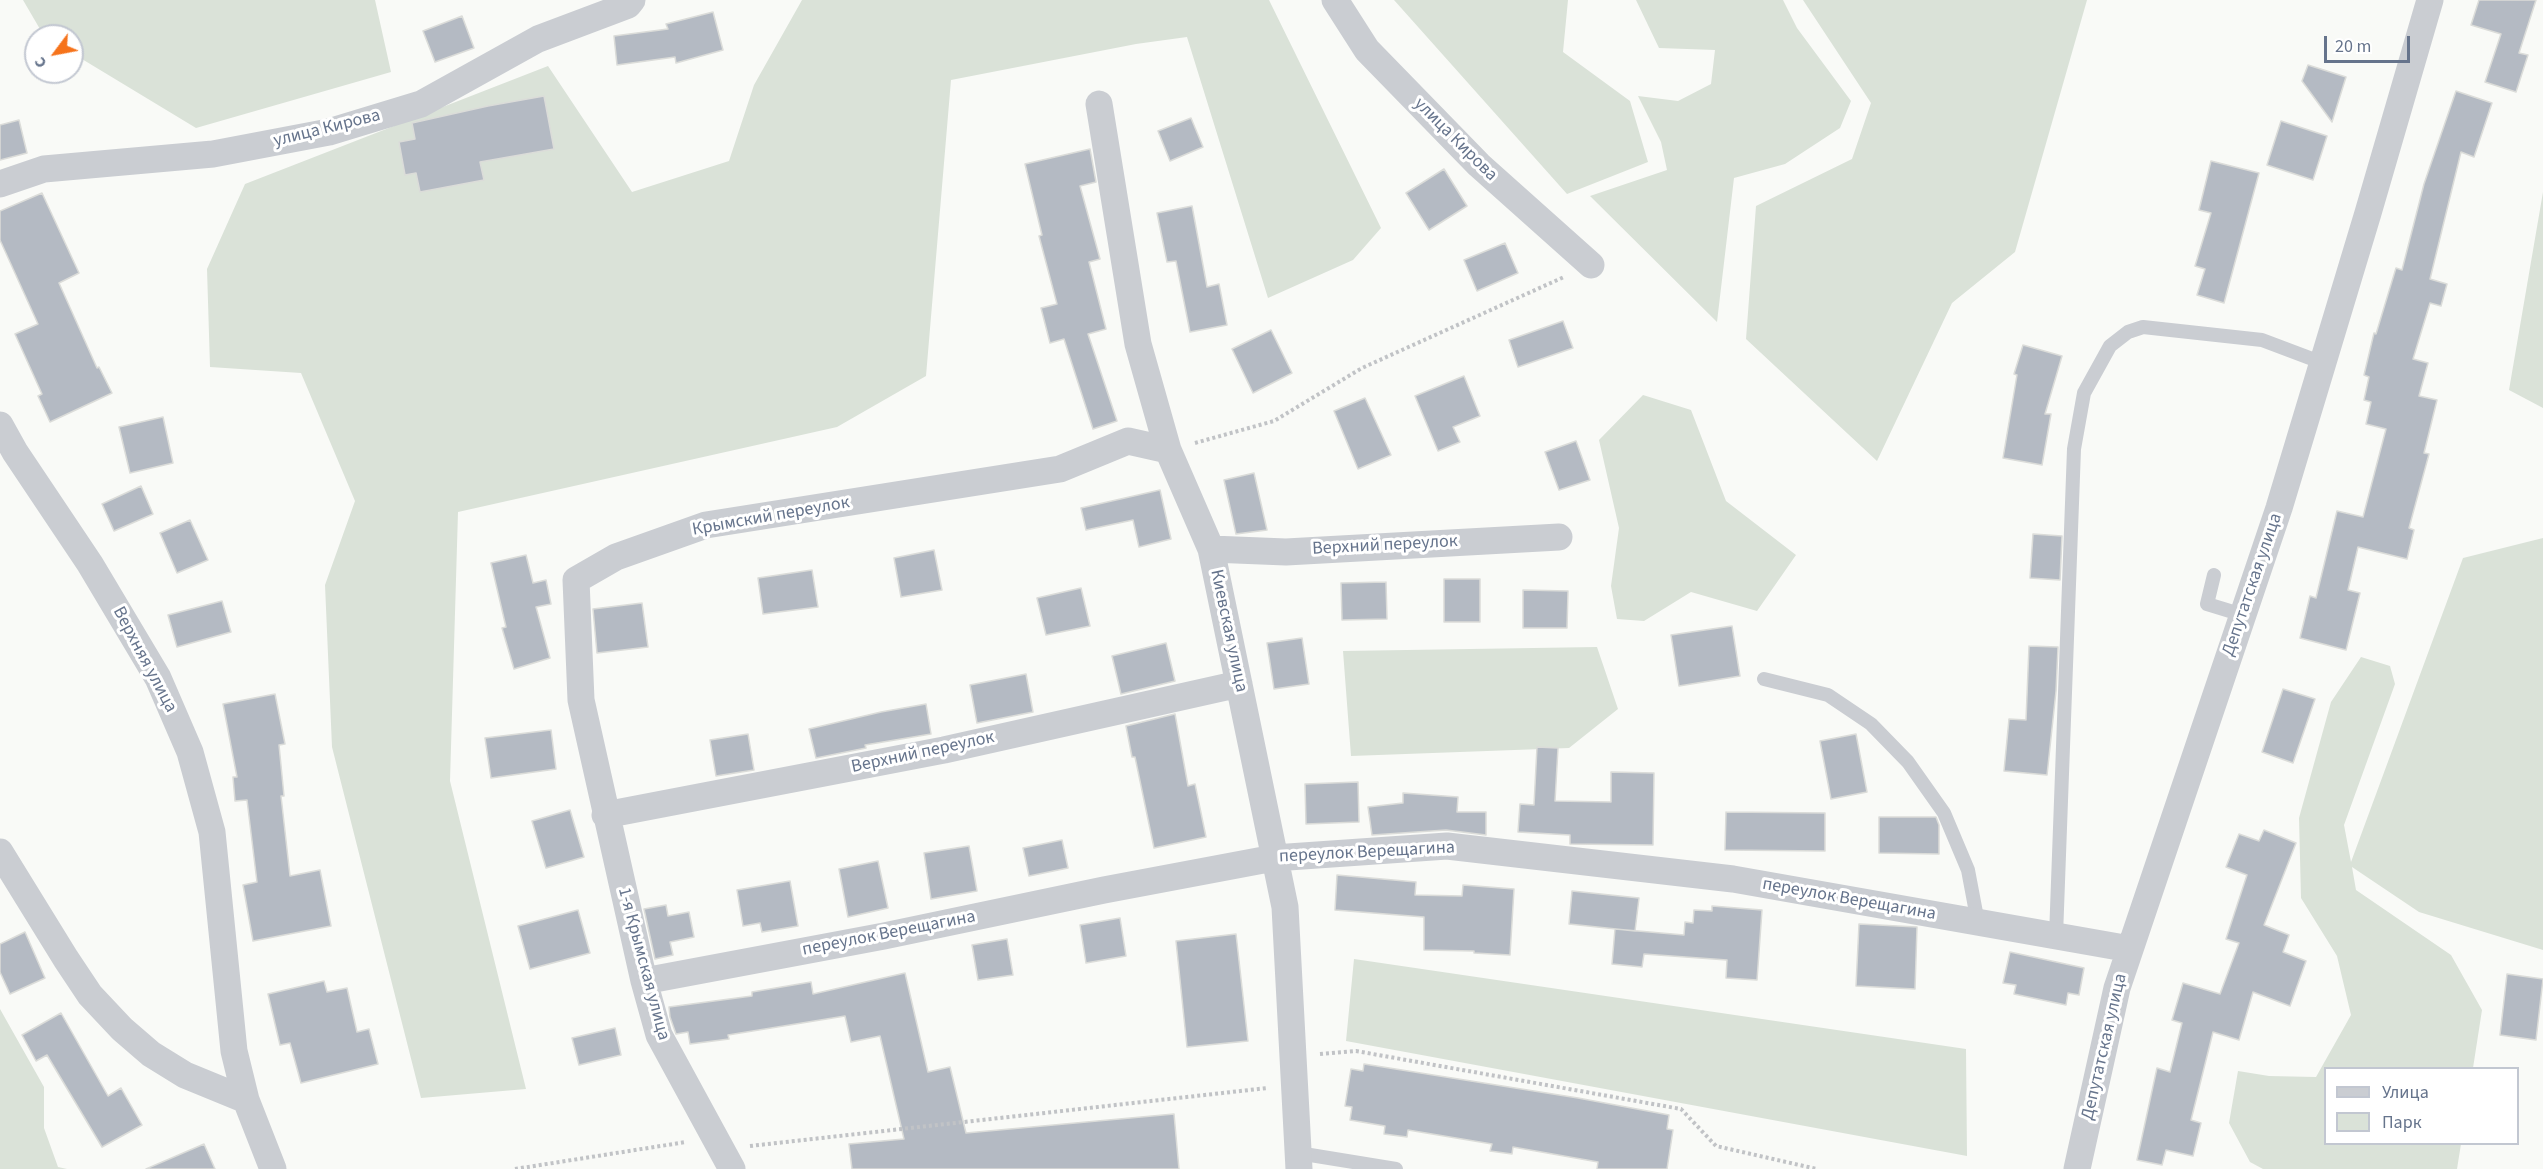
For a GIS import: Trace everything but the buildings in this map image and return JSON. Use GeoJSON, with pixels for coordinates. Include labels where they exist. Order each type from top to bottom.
{"type":"FeatureCollection","features":[{"type":"Feature","properties":{"kind":"street","name":"улица Кирова"},"geometry":{"type":"LineString","coordinates":[[0,184],[44,169],[213,154],[329,132],[421,104],[538,39],[628,5],[632,0]]}},
{"type":"Feature","properties":{"kind":"street","name":"улица Кирова"},"geometry":{"type":"LineString","coordinates":[[1335,0],[1367,50],[1479,165],[1591,265]]}},
{"type":"Feature","properties":{"kind":"street","name":"Депутатская улица"},"geometry":{"type":"LineString","coordinates":[[2077,1169],[2117,988],[2279,508],[2430,0]]}},
{"type":"Feature","properties":{"kind":"street","name":"Киевская улица"},"geometry":{"type":"LineString","coordinates":[[1099,104],[1138,344],[1168,450],[1211,549],[1285,907],[1299,1161]]}},
{"type":"Feature","properties":{"kind":"street","name":"Верхняя улица"},"geometry":{"type":"LineString","coordinates":[[0,425],[15,452],[90,564],[158,678],[190,752],[212,832],[234,1051],[246,1100],[273,1169]]}},
{"type":"Feature","properties":{"kind":"street","name":"Крымский переулок"},"geometry":{"type":"LineString","coordinates":[[606,815],[581,700],[576,580],[616,557],[706,525],[1060,469],[1128,441],[1168,450]]}},
{"type":"Feature","properties":{"kind":"street","name":"Верхний переулок"},"geometry":{"type":"LineString","coordinates":[[1211,549],[1286,552],[1559,537]]}},
{"type":"Feature","properties":{"kind":"street","name":"Верхний переулок"},"geometry":{"type":"LineString","coordinates":[[606,815],[944,750],[1239,684]]}},
{"type":"Feature","properties":{"kind":"street","name":"1-я Крымская улица"},"geometry":{"type":"LineString","coordinates":[[606,815],[644,981],[659,1035],[723,1152]]}},
{"type":"Feature","properties":{"kind":"street","name":"переулок Верещагина"},"geometry":{"type":"LineString","coordinates":[[644,981],[884,936],[1104,890],[1274,858],[1447,846],[1733,879],[2130,949]]}},
{"type":"Feature","properties":{"kind":"street"},"geometry":{"type":"LineString","coordinates":[[0,852],[90,995],[122,1029],[152,1054],[185,1075],[246,1100]]}},
{"type":"Feature","properties":{"kind":"lane"},"geometry":{"type":"LineString","coordinates":[[2056,936],[2074,449],[2084,393],[2110,346],[2128,332],[2143,327],[2262,340],[2323,363]]}},
{"type":"Feature","properties":{"kind":"lane"},"geometry":{"type":"LineString","coordinates":[[2214,575],[2207,604],[2243,615]]}},
{"type":"Feature","properties":{"kind":"lane"},"geometry":{"type":"LineString","coordinates":[[1764,678],[1828,695],[1871,724],[1908,762],[1944,813],[1968,870],[1978,923]]}},
{"type":"Feature","properties":{"kind":"lane"},"geometry":{"type":"LineString","coordinates":[[1299,1161],[1396,1169]]}},
{"type":"Feature","properties":{"kind":"path"},"geometry":{"type":"LineString","coordinates":[[1168,450],[1274,421],[1362,368],[1591,265]]}},
{"type":"Feature","properties":{"kind":"path"},"geometry":{"type":"LineString","coordinates":[[1293,1056],[1356,1051],[1681,1109],[1716,1146],[1817,1169]]}},
{"type":"Feature","properties":{"kind":"path"},"geometry":{"type":"LineString","coordinates":[[515,1169],[723,1152],[1295,1084]]}},
{"type":"Feature","properties":{"kind":"green space"},"geometry":{"type":"Polygon","coordinates":[[[23,0],[375,0],[391,72],[196,128],[84,60],[84,24],[37,24],[23,0]]]}},
{"type":"Feature","properties":{"kind":"green space"},"geometry":{"type":"Polygon","coordinates":[[[802,0],[1269,0],[1381,228],[1353,260],[1268,298],[1187,37],[1136,44],[951,80],[926,376],[837,427],[458,512],[450,781],[526,1089],[421,1098],[332,747],[325,585],[355,501],[301,373],[210,367],[207,269],[245,184],[548,66],[632,192],[729,161],[754,85],[802,0]]]}},
{"type":"Feature","properties":{"kind":"green space"},"geometry":{"type":"Polygon","coordinates":[[[1394,0],[1568,0],[1563,52],[1630,101],[1648,162],[1567,194],[1394,0]]]}},
{"type":"Feature","properties":{"kind":"green space"},"geometry":{"type":"Polygon","coordinates":[[[1636,0],[1783,0],[1797,28],[1851,101],[1840,128],[1785,164],[1734,178],[1717,322],[1590,196],[1667,170],[1661,142],[1638,96],[1678,101],[1711,84],[1715,50],[1659,48],[1636,0]]]}},
{"type":"Feature","properties":{"kind":"green space"},"geometry":{"type":"Polygon","coordinates":[[[1803,0],[2087,0],[2015,252],[1952,303],[1877,461],[1746,339],[1756,206],[1852,159],[1871,103],[1803,0]]]}},
{"type":"Feature","properties":{"kind":"green space"},"geometry":{"type":"Polygon","coordinates":[[[2543,192],[2543,408],[2509,390],[2543,192]]]}},
{"type":"Feature","properties":{"kind":"green space"},"geometry":{"type":"Polygon","coordinates":[[[1643,395],[1691,410],[1726,501],[1796,555],[1757,611],[1691,592],[1644,621],[1617,619],[1611,586],[1619,528],[1599,440],[1643,395]]]}},
{"type":"Feature","properties":{"kind":"green space"},"geometry":{"type":"Polygon","coordinates":[[[2543,538],[2543,950],[2419,912],[2352,867],[2356,890],[2451,955],[2482,1010],[2473,1067],[2324,1067],[2324,1145],[2461,1145],[2457,1169],[2263,1169],[2250,1162],[2229,1123],[2238,1071],[2269,1076],[2316,1077],[2351,1015],[2337,956],[2301,898],[2299,818],[2331,702],[2361,657],[2390,666],[2395,684],[2344,825],[2351,862],[2463,558],[2543,538]]]}},
{"type":"Feature","properties":{"kind":"green space"},"geometry":{"type":"Polygon","coordinates":[[[1597,647],[1618,709],[1569,748],[1351,756],[1343,651],[1597,647]]]}},
{"type":"Feature","properties":{"kind":"green space"},"geometry":{"type":"Polygon","coordinates":[[[1354,959],[1966,1049],[1967,1156],[1346,1041],[1354,959]]]}},
{"type":"Feature","properties":{"kind":"green space"},"geometry":{"type":"Polygon","coordinates":[[[0,1009],[44,1087],[44,1128],[58,1167],[67,1169],[0,1169],[0,1009]]]}}]}
